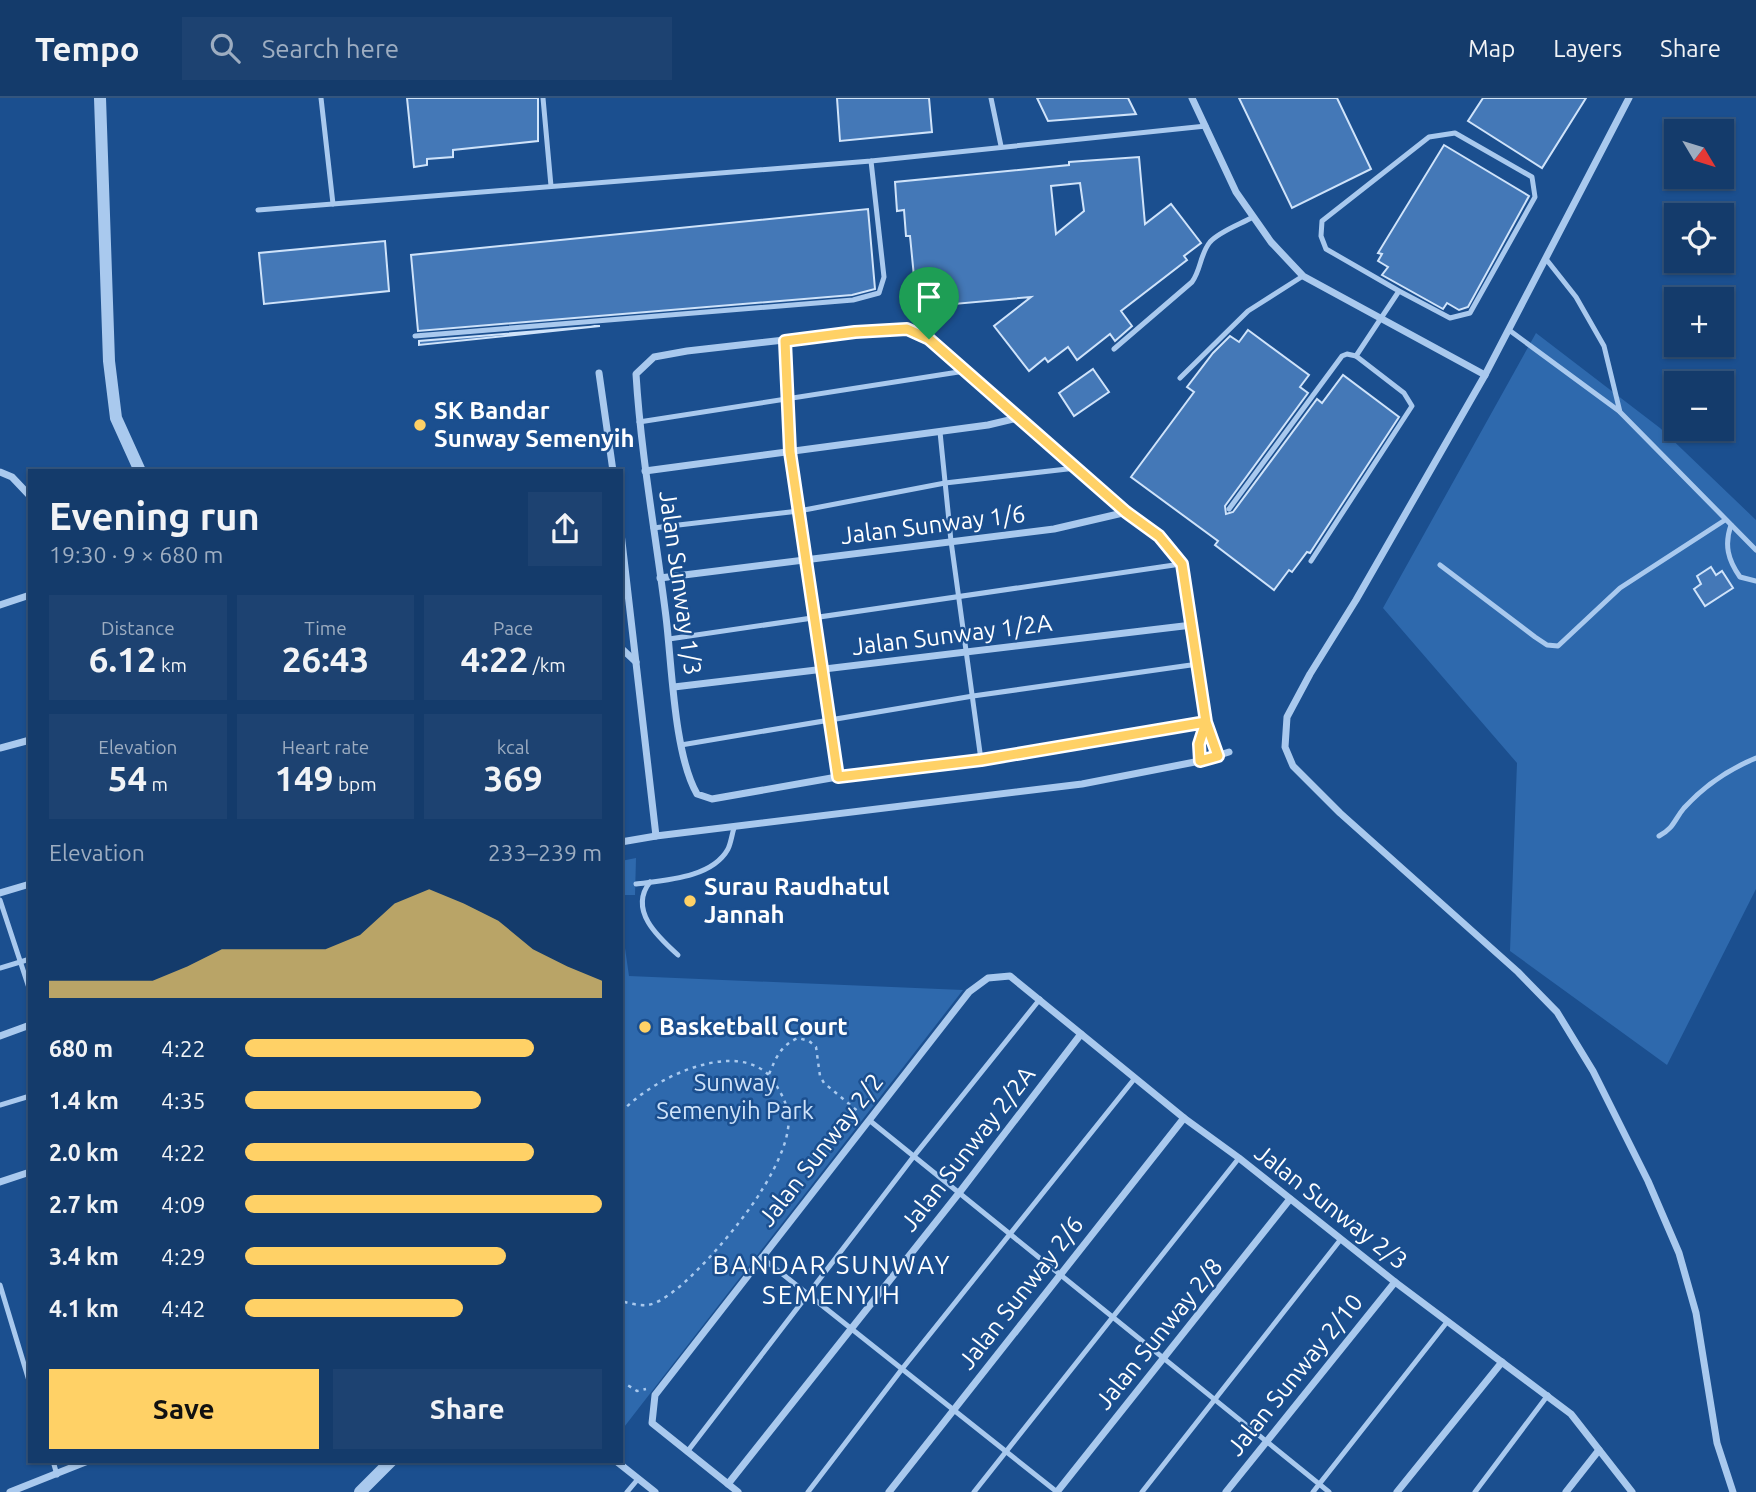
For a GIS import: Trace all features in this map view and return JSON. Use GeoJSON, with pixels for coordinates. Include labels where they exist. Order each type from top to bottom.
{"type":"FeatureCollection","features":[{"type":"Feature","properties":{"kind":"street"},"geometry":{"type":"LineString","coordinates":[[100,98],[110,372],[116,418],[139,469]]}},
{"type":"Feature","properties":{"kind":"street"},"geometry":{"type":"LineString","coordinates":[[1192,98],[1236,192],[1271,242],[1303,276],[1485,375]]}},
{"type":"Feature","properties":{"kind":"street"},"geometry":{"type":"LineString","coordinates":[[1629,98],[1485,375],[1292,706],[1287,717],[1285,747],[1293,766],[1340,813],[1518,972],[1557,1012],[1593,1071],[1648,1181],[1679,1253],[1696,1313],[1717,1443],[1733,1492]]}},
{"type":"Feature","properties":{"kind":"street"},"geometry":{"type":"LineString","coordinates":[[785,341],[855,332],[907,329],[929,339],[1126,512],[1159,536],[1182,564],[1206,722],[1218,756]]}},
{"type":"Feature","properties":{"kind":"street","name":"Jalan Sunway 1/3"},"geometry":{"type":"LineString","coordinates":[[785,341],[654,357],[636,374],[639,422],[681,745],[690,782],[697,794],[712,799],[838,777]]}},
{"type":"Feature","properties":{"kind":"street"},"geometry":{"type":"LineString","coordinates":[[599,373],[613,469]]}},
{"type":"Feature","properties":{"kind":"street"},"geometry":{"type":"LineString","coordinates":[[645,471],[940,432],[1018,418]]}},
{"type":"Feature","properties":{"kind":"street"},"geometry":{"type":"LineString","coordinates":[[0,472],[12,477],[28,494]]}},
{"type":"Feature","properties":{"kind":"street","name":"Jalan Sunway 1/6"},"geometry":{"type":"LineString","coordinates":[[660,578],[1054,529],[1126,512]]}},
{"type":"Feature","properties":{"kind":"street"},"geometry":{"type":"LineString","coordinates":[[623,549],[656,836]]}},
{"type":"Feature","properties":{"kind":"street"},"geometry":{"type":"LineString","coordinates":[[0,605],[28,596]]}},
{"type":"Feature","properties":{"kind":"street","name":"Jalan Sunway 1/2A"},"geometry":{"type":"LineString","coordinates":[[674,687],[1192,625]]}},
{"type":"Feature","properties":{"kind":"street"},"geometry":{"type":"LineString","coordinates":[[623,650],[637,662]]}},
{"type":"Feature","properties":{"kind":"street"},"geometry":{"type":"LineString","coordinates":[[838,777],[981,760],[1206,722]]}},
{"type":"Feature","properties":{"kind":"street"},"geometry":{"type":"LineString","coordinates":[[1200,761],[1199,744],[1206,722]]}},
{"type":"Feature","properties":{"kind":"street"},"geometry":{"type":"LineString","coordinates":[[0,748],[28,741]]}},
{"type":"Feature","properties":{"kind":"street"},"geometry":{"type":"LineString","coordinates":[[623,842],[1082,784],[1200,761],[1229,752]]}},
{"type":"Feature","properties":{"kind":"street"},"geometry":{"type":"LineString","coordinates":[[0,893],[28,885]]}},
{"type":"Feature","properties":{"kind":"street","name":"Jalan Sunway 2/3"},"geometry":{"type":"LineString","coordinates":[[988,978],[1010,976],[1184,1118],[1239,1158],[1447,1322],[1548,1395],[1571,1414],[1632,1492]]}},
{"type":"Feature","properties":{"kind":"street","name":"Jalan Sunway 2/2"},"geometry":{"type":"LineString","coordinates":[[687,1453],[652,1423],[655,1395],[969,992],[988,978]]}},
{"type":"Feature","properties":{"kind":"street"},"geometry":{"type":"LineString","coordinates":[[0,1036],[28,1026]]}},
{"type":"Feature","properties":{"kind":"street","name":"Jalan Sunway 2/2A"},"geometry":{"type":"LineString","coordinates":[[728,1483],[959,1193],[1081,1034]]}},
{"type":"Feature","properties":{"kind":"street","name":"Jalan Sunway 2/6"},"geometry":{"type":"LineString","coordinates":[[889,1492],[1184,1118]]}},
{"type":"Feature","properties":{"kind":"street"},"geometry":{"type":"LineString","coordinates":[[0,1182],[28,1173]]}},
{"type":"Feature","properties":{"kind":"street","name":"Jalan Sunway 2/8"},"geometry":{"type":"LineString","coordinates":[[1057,1492],[1290,1199]]}},
{"type":"Feature","properties":{"kind":"street","name":"Jalan Sunway 2/10"},"geometry":{"type":"LineString","coordinates":[[1226,1492],[1395,1282]]}},
{"type":"Feature","properties":{"kind":"street"},"geometry":{"type":"LineString","coordinates":[[1397,1492],[1502,1362]]}},
{"type":"Feature","properties":{"kind":"street"},"geometry":{"type":"LineString","coordinates":[[1566,1492],[1599,1450]]}},
{"type":"Feature","properties":{"kind":"street"},"geometry":{"type":"LineString","coordinates":[[687,1453],[738,1492]]}},
{"type":"Feature","properties":{"kind":"street"},"geometry":{"type":"LineString","coordinates":[[10,1492],[84,1463]]}},
{"type":"Feature","properties":{"kind":"street"},"geometry":{"type":"LineString","coordinates":[[360,1492],[389,1463]]}},
{"type":"Feature","properties":{"kind":"street"},"geometry":{"type":"LineString","coordinates":[[618,1463],[655,1492]]}},
{"type":"Feature","properties":{"kind":"street"},"geometry":{"type":"LineString","coordinates":[[372,1492],[382,1472]]}},
{"type":"Feature","properties":{"kind":"lane"},"geometry":{"type":"LineString","coordinates":[[321,98],[333,204]]}},
{"type":"Feature","properties":{"kind":"lane"},"geometry":{"type":"LineString","coordinates":[[543,98],[551,187]]}},
{"type":"Feature","properties":{"kind":"lane"},"geometry":{"type":"LineString","coordinates":[[991,98],[1001,146]]}},
{"type":"Feature","properties":{"kind":"lane"},"geometry":{"type":"LineString","coordinates":[[258,210],[871,161],[1206,126]]}},
{"type":"Feature","properties":{"kind":"lane"},"geometry":{"type":"LineString","coordinates":[[1455,133],[1532,177],[1535,197],[1470,313],[1450,318],[1399,291],[1326,249],[1321,236],[1322,221],[1429,137],[1455,133]]}},
{"type":"Feature","properties":{"kind":"lane"},"geometry":{"type":"LineString","coordinates":[[415,336],[853,299],[879,293],[884,277],[871,161]]}},
{"type":"Feature","properties":{"kind":"lane"},"geometry":{"type":"LineString","coordinates":[[1114,349],[1192,282],[1199,273],[1202,259],[1211,242],[1253,217]]}},
{"type":"Feature","properties":{"kind":"lane"},"geometry":{"type":"LineString","coordinates":[[1546,259],[1576,297],[1604,346],[1620,412]]}},
{"type":"Feature","properties":{"kind":"lane"},"geometry":{"type":"LineString","coordinates":[[1181,378],[1248,311],[1303,276]]}},
{"type":"Feature","properties":{"kind":"lane"},"geometry":{"type":"LineString","coordinates":[[1356,356],[1399,291]]}},
{"type":"Feature","properties":{"kind":"lane"},"geometry":{"type":"LineString","coordinates":[[1509,330],[1620,412],[1756,550]]}},
{"type":"Feature","properties":{"kind":"lane"},"geometry":{"type":"LineString","coordinates":[[785,341],[790,452],[838,777]]}},
{"type":"Feature","properties":{"kind":"lane"},"geometry":{"type":"LineString","coordinates":[[1229,509],[1342,356],[1356,356],[1405,393],[1412,406],[1311,561]]}},
{"type":"Feature","properties":{"kind":"lane"},"geometry":{"type":"LineString","coordinates":[[639,422],[965,371]]}},
{"type":"Feature","properties":{"kind":"lane"},"geometry":{"type":"LineString","coordinates":[[940,432],[951,541],[981,760]]}},
{"type":"Feature","properties":{"kind":"lane"},"geometry":{"type":"LineString","coordinates":[[653,528],[799,511],[945,483],[1077,468]]}},
{"type":"Feature","properties":{"kind":"lane"},"geometry":{"type":"LineString","coordinates":[[1440,565],[1535,637],[1547,645],[1558,646],[1620,588],[1696,536],[1725,520]]}},
{"type":"Feature","properties":{"kind":"lane"},"geometry":{"type":"LineString","coordinates":[[1731,525],[1726,539],[1733,567],[1740,577],[1756,581]]}},
{"type":"Feature","properties":{"kind":"lane"},"geometry":{"type":"LineString","coordinates":[[669,639],[1182,564]]}},
{"type":"Feature","properties":{"kind":"lane"},"geometry":{"type":"LineString","coordinates":[[681,745],[973,696],[1198,664]]}},
{"type":"Feature","properties":{"kind":"lane"},"geometry":{"type":"LineString","coordinates":[[1659,836],[1672,829],[1682,811],[1724,772],[1756,758]]}},
{"type":"Feature","properties":{"kind":"lane"},"geometry":{"type":"LineString","coordinates":[[636,884],[705,871],[719,861],[728,848],[734,828]]}},
{"type":"Feature","properties":{"kind":"lane"},"geometry":{"type":"LineString","coordinates":[[650,883],[643,891],[641,901],[648,924],[656,936],[678,955]]}},
{"type":"Feature","properties":{"kind":"lane"},"geometry":{"type":"LineString","coordinates":[[0,900],[28,985]]}},
{"type":"Feature","properties":{"kind":"lane"},"geometry":{"type":"LineString","coordinates":[[0,968],[28,960]]}},
{"type":"Feature","properties":{"kind":"lane"},"geometry":{"type":"LineString","coordinates":[[687,1453],[914,1156],[1040,999]]}},
{"type":"Feature","properties":{"kind":"lane"},"geometry":{"type":"LineString","coordinates":[[808,1492],[902,1369],[1135,1079]]}},
{"type":"Feature","properties":{"kind":"lane"},"geometry":{"type":"LineString","coordinates":[[0,1105],[28,1097]]}},
{"type":"Feature","properties":{"kind":"lane"},"geometry":{"type":"LineString","coordinates":[[869,1120],[1329,1492]]}},
{"type":"Feature","properties":{"kind":"lane"},"geometry":{"type":"LineString","coordinates":[[974,1492],[1239,1158]]}},
{"type":"Feature","properties":{"kind":"lane"},"geometry":{"type":"LineString","coordinates":[[1142,1492],[1340,1239]]}},
{"type":"Feature","properties":{"kind":"lane"},"geometry":{"type":"LineString","coordinates":[[761,1257],[1057,1492]]}},
{"type":"Feature","properties":{"kind":"lane"},"geometry":{"type":"LineString","coordinates":[[0,1285],[28,1377]]}},
{"type":"Feature","properties":{"kind":"lane"},"geometry":{"type":"LineString","coordinates":[[1313,1492],[1447,1322]]}},
{"type":"Feature","properties":{"kind":"lane"},"geometry":{"type":"LineString","coordinates":[[1475,1492],[1548,1395]]}},
{"type":"Feature","properties":{"kind":"lane"},"geometry":{"type":"LineString","coordinates":[[54,1463],[57,1475]]}},
{"type":"Feature","properties":{"kind":"lane"},"geometry":{"type":"LineString","coordinates":[[627,1492],[638,1479]]}},
{"type":"Feature","properties":{"kind":"path"},"geometry":{"type":"LineString","coordinates":[[623,1041],[627,1038]]}},
{"type":"Feature","properties":{"kind":"path"},"geometry":{"type":"LineString","coordinates":[[769,1074],[779,1052],[788,1042],[798,1038],[808,1041],[816,1047],[820,1076],[824,1083],[861,1113]]}},
{"type":"Feature","properties":{"kind":"path"},"geometry":{"type":"LineString","coordinates":[[623,1110],[630,1102],[667,1079],[699,1066],[744,1061],[769,1074],[785,1100],[789,1116],[788,1131],[760,1194],[725,1239],[689,1279],[667,1296],[647,1305],[623,1301]]}},
{"type":"Feature","properties":{"kind":"path"},"geometry":{"type":"LineString","coordinates":[[623,1382],[637,1391],[647,1389],[652,1382]]}},
{"type":"Feature","properties":{"kind":"green space"},"geometry":{"type":"Polygon","coordinates":[[[1536,333],[1660,428],[1664,432],[1664,441],[1674,441],[1756,520],[1756,889],[1667,1065],[1510,951],[1517,763],[1383,608],[1536,333]]]}},
{"type":"Feature","properties":{"kind":"green space"},"geometry":{"type":"Polygon","coordinates":[[[636,858],[635,895],[623,895],[623,861],[636,858]]]}},
{"type":"Feature","properties":{"kind":"green space","name":"Sunway Semenyih Park"},"geometry":{"type":"Polygon","coordinates":[[[623,934],[629,976],[963,990],[623,1428],[623,934]]]}},
{"type":"Feature","properties":{"kind":"building"},"geometry":{"type":"Polygon","coordinates":[[[407,98],[538,98],[538,141],[453,150],[453,157],[427,159],[427,165],[414,167],[407,98]]]}},
{"type":"Feature","properties":{"kind":"building"},"geometry":{"type":"Polygon","coordinates":[[[837,98],[929,98],[932,132],[840,141],[837,98]]]}},
{"type":"Feature","properties":{"kind":"building"},"geometry":{"type":"Polygon","coordinates":[[[1037,98],[1128,98],[1136,114],[1048,121],[1037,98]]]}},
{"type":"Feature","properties":{"kind":"building"},"geometry":{"type":"Polygon","coordinates":[[[1239,98],[1337,98],[1371,169],[1292,208],[1239,98]]]}},
{"type":"Feature","properties":{"kind":"building"},"geometry":{"type":"Polygon","coordinates":[[[1483,98],[1586,98],[1542,168],[1468,121],[1483,98]]]}},
{"type":"Feature","properties":{"kind":"building"},"geometry":{"type":"Polygon","coordinates":[[[1444,145],[1529,196],[1468,307],[1459,310],[1447,303],[1443,309],[1382,275],[1388,267],[1378,261],[1382,254],[1378,253],[1444,145]]]}},
{"type":"Feature","properties":{"kind":"building"},"geometry":{"type":"Polygon","coordinates":[[[1139,157],[1145,224],[1171,204],[1201,243],[1184,256],[1187,260],[1121,311],[1132,326],[1115,341],[1110,334],[1077,360],[1068,347],[1048,362],[1045,358],[1029,371],[994,326],[1031,297],[943,305],[942,294],[916,297],[910,236],[906,236],[904,210],[897,211],[895,182],[1069,165],[1069,162],[1139,157]],[[1080,183],[1051,186],[1056,234],[1084,211],[1080,183]]]}},
{"type":"Feature","properties":{"kind":"building"},"geometry":{"type":"Polygon","coordinates":[[[868,209],[875,289],[852,295],[418,331],[411,255],[868,209]]]}},
{"type":"Feature","properties":{"kind":"building"},"geometry":{"type":"Polygon","coordinates":[[[385,241],[389,291],[264,304],[259,253],[385,241]]]}},
{"type":"Feature","properties":{"kind":"building"},"geometry":{"type":"Polygon","coordinates":[[[600,326],[419,345],[419,341],[600,326]]]}},
{"type":"Feature","properties":{"kind":"building"},"geometry":{"type":"Polygon","coordinates":[[[1248,330],[1309,375],[1300,387],[1308,393],[1225,506],[1226,514],[1233,512],[1317,399],[1322,403],[1343,375],[1399,417],[1310,553],[1307,552],[1292,572],[1289,570],[1274,590],[1215,545],[1218,541],[1131,477],[1194,392],[1187,387],[1213,353],[1230,336],[1239,342],[1248,330]]]}},
{"type":"Feature","properties":{"kind":"building"},"geometry":{"type":"Polygon","coordinates":[[[1093,369],[1109,392],[1074,416],[1059,393],[1093,369]]]}},
{"type":"Feature","properties":{"kind":"building"},"geometry":{"type":"Polygon","coordinates":[[[1711,567],[1716,575],[1722,571],[1733,588],[1705,606],[1694,589],[1701,584],[1697,576],[1711,567]]]}},
{"type":"Feature","properties":{"kind":"place","name":"SK Bandar Sunway Semenyih"},"geometry":{"type":"Point","coordinates":[420,425]}},
{"type":"Feature","properties":{"kind":"place","name":"Surau Raudhatul Jannah"},"geometry":{"type":"Point","coordinates":[690,901]}},
{"type":"Feature","properties":{"kind":"place","name":"Basketball Court"},"geometry":{"type":"Point","coordinates":[645,1027]}},
{"type":"Feature","properties":{"kind":"district","name":"BANDAR SUNWAY SEMENYIH"},"geometry":{"type":"Point","coordinates":[832,1280]}},
{"type":"Feature","properties":{"kind":"route"},"geometry":{"type":"LineString","coordinates":[[929,339],[907,329],[855,332],[785,341],[790,452],[838,777],[981,760],[1206,722],[1199,744],[1200,761],[1218,756],[1206,722],[1182,564],[1159,536],[1126,512],[929,339]]}}]}
